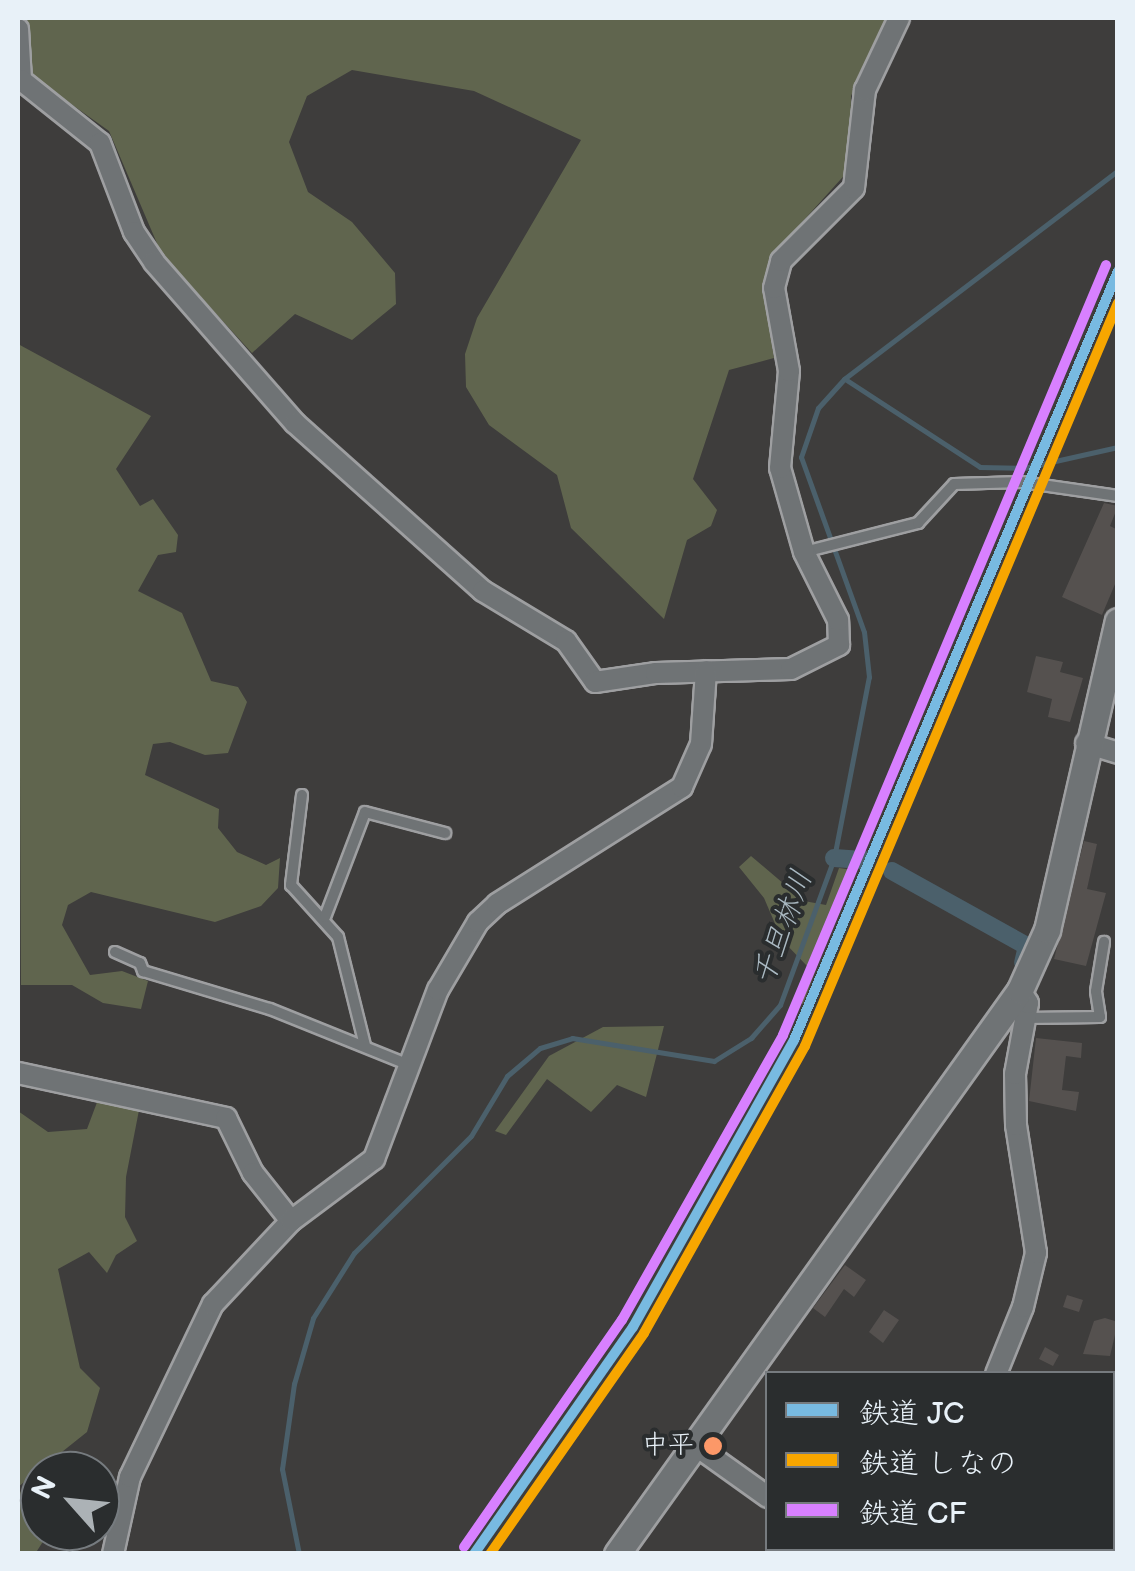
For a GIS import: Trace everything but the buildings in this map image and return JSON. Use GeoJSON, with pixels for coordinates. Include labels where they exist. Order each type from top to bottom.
{"type":"FeatureCollection","features":[{"type":"Feature","properties":{"kind":"street"},"geometry":{"type":"LineString","coordinates":[[18,29],[21,80],[100,143],[134,232],[154,262],[295,423],[497,603],[566,642],[595,682],[791,669],[840,645],[828,592],[804,552],[780,468],[789,371],[774,288],[780,261],[854,188],[865,90],[899,18]]}},
{"type":"Feature","properties":{"kind":"street"},"geometry":{"type":"LineString","coordinates":[[617,1554],[1020,990],[1047,930],[1086,743],[1118,622]]}},
{"type":"Feature","properties":{"kind":"street"},"geometry":{"type":"LineString","coordinates":[[112,1554],[130,1476],[191,1341],[230,1283],[291,1221],[374,1159],[407,1064],[455,958],[488,913],[682,787],[701,744],[706,672]]}},
{"type":"Feature","properties":{"kind":"street"},"geometry":{"type":"LineString","coordinates":[[1086,743],[1118,753]]}},
{"type":"Feature","properties":{"kind":"street"},"geometry":{"type":"LineString","coordinates":[[997,1371],[1036,1253],[1016,1125],[1015,1074],[1028,1003],[1020,990]]}},
{"type":"Feature","properties":{"kind":"street"},"geometry":{"type":"LineString","coordinates":[[18,1073],[226,1118],[253,1173],[291,1221]]}},
{"type":"Feature","properties":{"kind":"street"},"geometry":{"type":"LineString","coordinates":[[694,1446],[765,1496]]}},
{"type":"Feature","properties":{"kind":"lane"},"geometry":{"type":"LineString","coordinates":[[804,552],[918,523],[954,484],[1021,482],[1118,496]]}},
{"type":"Feature","properties":{"kind":"lane"},"geometry":{"type":"LineString","coordinates":[[302,795],[290,885],[325,918],[338,937],[365,1045]]}},
{"type":"Feature","properties":{"kind":"lane"},"geometry":{"type":"LineString","coordinates":[[325,918],[365,812],[445,833]]}},
{"type":"Feature","properties":{"kind":"lane"},"geometry":{"type":"LineString","coordinates":[[1025,1018],[1100,1017],[1096,990],[1104,942]]}},
{"type":"Feature","properties":{"kind":"lane"},"geometry":{"type":"LineString","coordinates":[[115,952],[170,981],[365,1045],[407,1064]]}},
{"type":"Feature","properties":{"kind":"green space"},"geometry":{"type":"Polygon","coordinates":[[[18,18],[886,18],[851,96],[850,169],[776,251],[764,291],[774,358],[729,370],[693,479],[717,510],[711,526],[687,540],[664,619],[571,528],[557,475],[489,425],[466,387],[465,354],[477,318],[581,140],[474,91],[352,70],[307,96],[289,142],[308,192],[352,222],[395,273],[396,304],[352,340],[295,314],[252,353],[162,255],[109,131],[29,74],[18,18]]]}},
{"type":"Feature","properties":{"kind":"green space"},"geometry":{"type":"Polygon","coordinates":[[[18,344],[151,416],[116,469],[140,506],[153,499],[178,535],[176,552],[158,555],[138,591],[182,613],[211,681],[238,687],[247,702],[228,753],[205,755],[170,742],[153,744],[145,775],[219,809],[218,828],[237,852],[266,865],[280,858],[278,888],[261,906],[215,922],[91,892],[68,905],[62,925],[90,975],[122,971],[148,981],[141,1009],[103,1003],[72,985],[21,985],[18,344]]]}},
{"type":"Feature","properties":{"kind":"green space"},"geometry":{"type":"Polygon","coordinates":[[[751,856],[804,901],[826,905],[839,868],[853,870],[803,1004],[793,1000],[808,967],[782,940],[764,898],[739,867],[751,856]]]}},
{"type":"Feature","properties":{"kind":"green space"},"geometry":{"type":"Polygon","coordinates":[[[664,1026],[646,1097],[617,1085],[591,1112],[547,1079],[506,1135],[495,1131],[549,1056],[603,1027],[664,1026]]]}},
{"type":"Feature","properties":{"kind":"green space"},"geometry":{"type":"Polygon","coordinates":[[[99,1097],[140,1105],[126,1177],[125,1217],[137,1241],[116,1255],[107,1273],[89,1252],[58,1269],[80,1368],[100,1388],[87,1432],[63,1451],[20,1451],[20,1485],[18,1111],[48,1132],[87,1129],[99,1097]]]}},
{"type":"Feature","properties":{"kind":"green space"},"geometry":{"type":"Polygon","coordinates":[[[1115,1468],[1117,1553],[1057,1551],[1115,1551],[1115,1468]]]}},
{"type":"Feature","properties":{"kind":"green space"},"geometry":{"type":"Polygon","coordinates":[[[18,1487],[20,1551],[37,1551],[18,1553],[18,1487]]]}},
{"type":"Feature","properties":{"kind":"waterway","name":"千旦林川"},"geometry":{"type":"LineString","coordinates":[[299,1554],[282,1469],[294,1384],[313,1318],[354,1253],[471,1136],[507,1076],[540,1048],[572,1038],[714,1061],[751,1038],[780,1005],[834,858],[869,677],[864,632],[801,457],[818,408],[844,379],[1118,170]]}},
{"type":"Feature","properties":{"kind":"waterway"},"geometry":{"type":"LineString","coordinates":[[845,379],[980,467],[1024,468],[1118,447]]}},
{"type":"Feature","properties":{"kind":"waterway"},"geometry":{"type":"LineString","coordinates":[[834,858],[866,860]]}},
{"type":"Feature","properties":{"kind":"waterway"},"geometry":{"type":"LineString","coordinates":[[892,871],[1027,946],[1023,963]]}},
{"type":"Feature","properties":{"kind":"rail line","name":"CF"},"geometry":{"type":"LineString","coordinates":[[464,1547],[622,1320],[783,1035],[1106,265]]}},
{"type":"Feature","properties":{"kind":"rail line","name":"JC"},"geometry":{"type":"LineString","coordinates":[[474,1554],[633,1327],[794,1040],[1118,271]]}},
{"type":"Feature","properties":{"kind":"rail line","name":"しなの"},"geometry":{"type":"LineString","coordinates":[[490,1554],[644,1333],[805,1046],[1118,303]]}},
{"type":"Feature","properties":{"kind":"place","name":"中平"},"geometry":{"type":"Point","coordinates":[713,1446]}}]}
